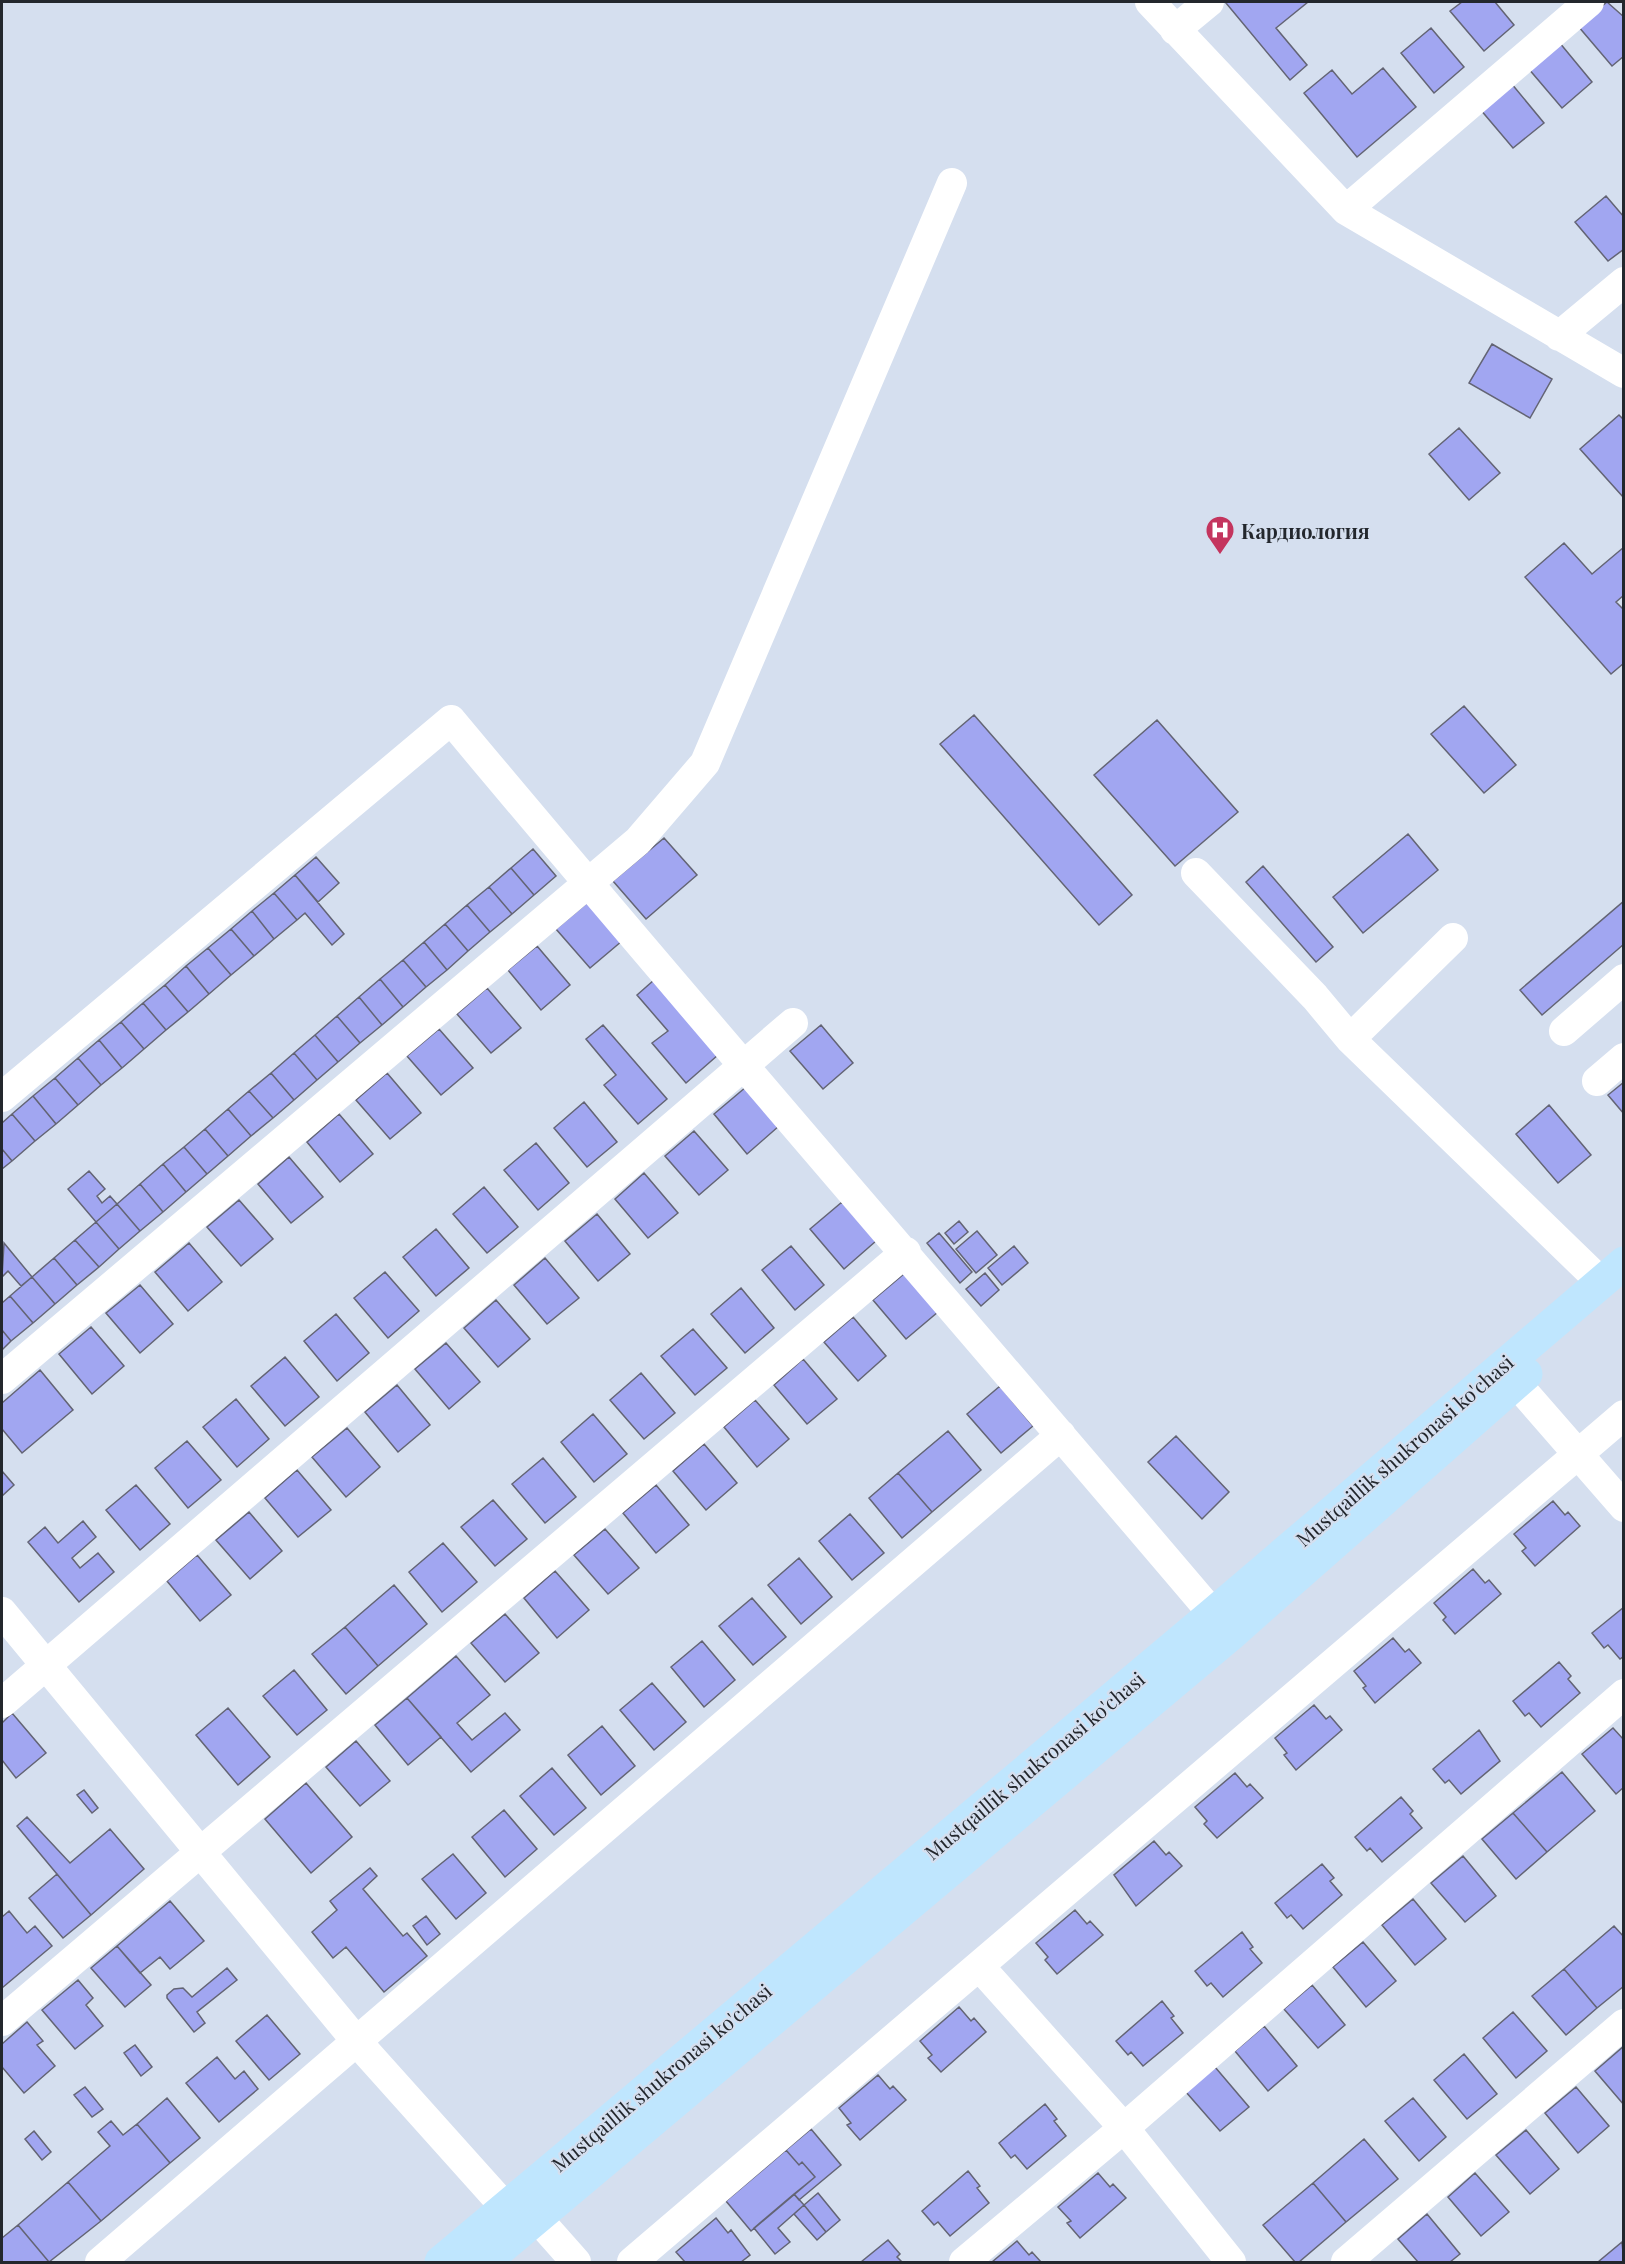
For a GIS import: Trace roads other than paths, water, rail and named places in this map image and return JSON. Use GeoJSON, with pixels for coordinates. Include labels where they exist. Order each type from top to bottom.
{"type":"FeatureCollection","features":[{"type":"Feature","properties":{"kind":"main road","name":"Mustqaillik shukronasi ko'chasi"},"geometry":{"type":"LineString","coordinates":[[441,2262],[519,2220],[1231,1634],[1516,1383],[1616,1279]]}},
{"type":"Feature","properties":{"kind":"main road","name":"Mustqaillik shukronasi ko'chasi"},"geometry":{"type":"LineString","coordinates":[[484,2262],[519,2220],[1213,1614],[1616,1279]]}},
{"type":"Feature","properties":{"kind":"street"},"geometry":{"type":"LineString","coordinates":[[1150,2],[1346,210],[1623,373]]}},
{"type":"Feature","properties":{"kind":"street"},"geometry":{"type":"LineString","coordinates":[[1175,30],[1209,2]]}},
{"type":"Feature","properties":{"kind":"street"},"geometry":{"type":"LineString","coordinates":[[1346,210],[1589,2]]}},
{"type":"Feature","properties":{"kind":"street"},"geometry":{"type":"LineString","coordinates":[[2,1379],[638,841],[705,763],[952,183]]}},
{"type":"Feature","properties":{"kind":"street"},"geometry":{"type":"LineString","coordinates":[[1559,336],[1623,282]]}},
{"type":"Feature","properties":{"kind":"street"},"geometry":{"type":"LineString","coordinates":[[2,1097],[451,720],[587,883],[906,1252],[1213,1614]]}},
{"type":"Feature","properties":{"kind":"street"},"geometry":{"type":"LineString","coordinates":[[1196,873],[1315,997],[1350,1040],[1616,1279]]}},
{"type":"Feature","properties":{"kind":"street"},"geometry":{"type":"LineString","coordinates":[[1350,1040],[1453,938]]}},
{"type":"Feature","properties":{"kind":"street"},"geometry":{"type":"LineString","coordinates":[[1564,1031],[1623,980]]}},
{"type":"Feature","properties":{"kind":"street"},"geometry":{"type":"LineString","coordinates":[[2,1703],[793,1023]]}},
{"type":"Feature","properties":{"kind":"street"},"geometry":{"type":"LineString","coordinates":[[1597,1081],[1623,1058]]}},
{"type":"Feature","properties":{"kind":"street"},"geometry":{"type":"LineString","coordinates":[[2,2021],[906,1252]]}},
{"type":"Feature","properties":{"kind":"street"},"geometry":{"type":"LineString","coordinates":[[1516,1383],[1623,1507]]}},
{"type":"Feature","properties":{"kind":"street"},"geometry":{"type":"LineString","coordinates":[[632,2262],[1623,1415]]}},
{"type":"Feature","properties":{"kind":"street"},"geometry":{"type":"LineString","coordinates":[[100,2262],[358,2043],[1061,1435]]}},
{"type":"Feature","properties":{"kind":"street"},"geometry":{"type":"LineString","coordinates":[[2,1612],[358,2043],[519,2220],[576,2262]]}},
{"type":"Feature","properties":{"kind":"street"},"geometry":{"type":"LineString","coordinates":[[964,2262],[1125,2128],[1623,1694]]}},
{"type":"Feature","properties":{"kind":"street"},"geometry":{"type":"LineString","coordinates":[[979,1966],[1125,2128],[1231,2262]]}},
{"type":"Feature","properties":{"kind":"street"},"geometry":{"type":"LineString","coordinates":[[1346,2262],[1623,2025]]}},
{"type":"Feature","properties":{"kind":"place","name":"Кардиология"},"geometry":{"type":"Point","coordinates":[1220,556]}}]}
